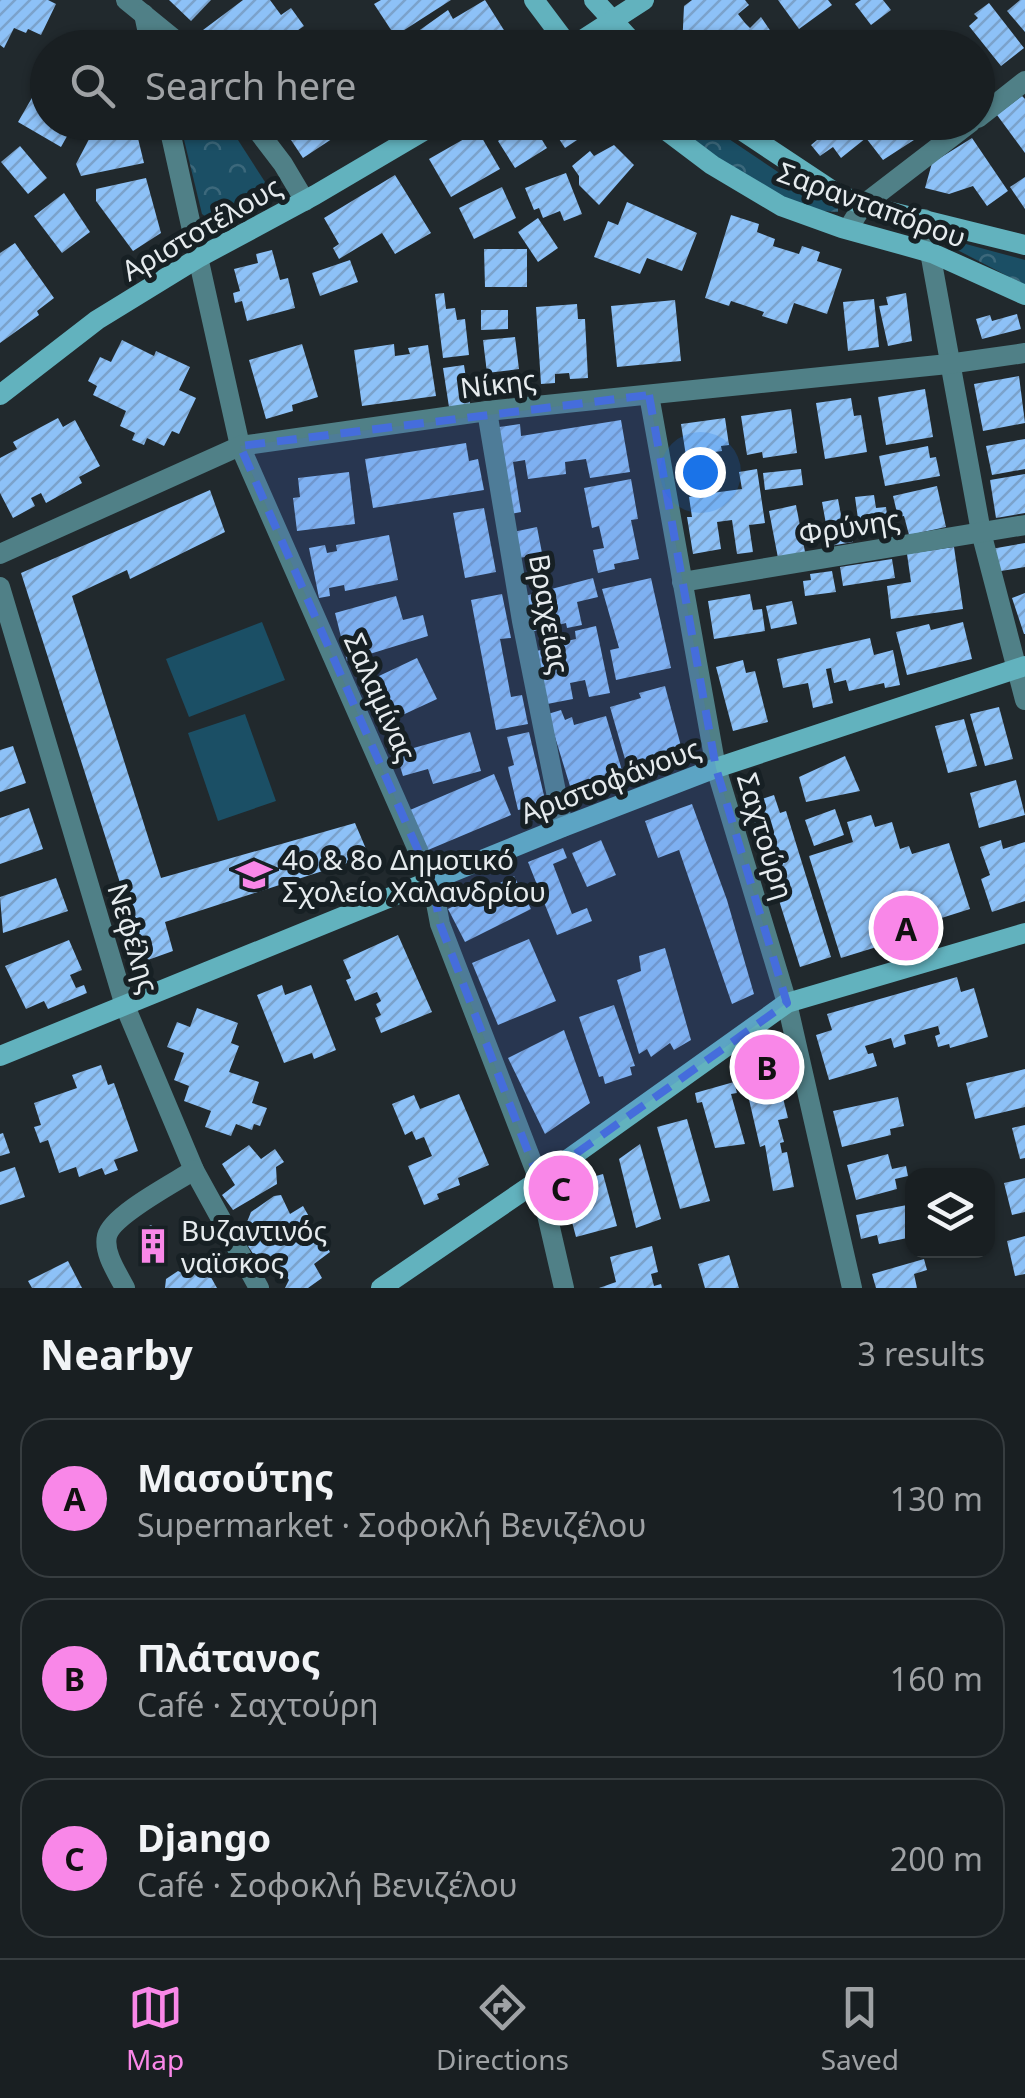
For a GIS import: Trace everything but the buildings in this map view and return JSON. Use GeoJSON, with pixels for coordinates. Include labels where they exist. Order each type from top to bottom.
{"type":"FeatureCollection","features":[{"type":"Feature","properties":{"kind":"street"},"geometry":{"type":"LineString","coordinates":[[126,0],[163,30]]}},
{"type":"Feature","properties":{"kind":"street"},"geometry":{"type":"LineString","coordinates":[[534,0],[556,30]]}},
{"type":"Feature","properties":{"kind":"street"},"geometry":{"type":"LineString","coordinates":[[594,0],[621,30]]}},
{"type":"Feature","properties":{"kind":"street"},"geometry":{"type":"LineString","coordinates":[[598,30],[644,0]]}},
{"type":"Feature","properties":{"kind":"street"},"geometry":{"type":"LineString","coordinates":[[144,14],[148,30]]}},
{"type":"Feature","properties":{"kind":"street"},"geometry":{"type":"LineString","coordinates":[[995,105],[1025,81]]}},
{"type":"Feature","properties":{"kind":"street","name":"Σαλαμίνας"},"geometry":{"type":"LineString","coordinates":[[172,140],[240,446],[432,882],[440,924],[539,1180],[564,1288]]}},
{"type":"Feature","properties":{"kind":"street"},"geometry":{"type":"LineString","coordinates":[[264,140],[304,201]]}},
{"type":"Feature","properties":{"kind":"street","name":"Αριστοτέλους"},"geometry":{"type":"LineString","coordinates":[[0,395],[97,320],[198,258],[408,140]]}},
{"type":"Feature","properties":{"kind":"street","name":"Σαρανταπόρου"},"geometry":{"type":"LineString","coordinates":[[679,140],[712,165],[781,206],[928,252],[1025,295]]}},
{"type":"Feature","properties":{"kind":"street","name":"Σαρανταπόρου"},"geometry":{"type":"LineString","coordinates":[[757,140],[863,205],[1025,245]]}},
{"type":"Feature","properties":{"kind":"street"},"geometry":{"type":"LineString","coordinates":[[848,229],[863,205],[948,140]]}},
{"type":"Feature","properties":{"kind":"street"},"geometry":{"type":"LineString","coordinates":[[924,219],[981,532],[1021,667],[1025,700]]}},
{"type":"Feature","properties":{"kind":"street","name":"Νίκης"},"geometry":{"type":"LineString","coordinates":[[0,554],[240,446],[488,410],[1025,353]]}},
{"type":"Feature","properties":{"kind":"street","name":"Σαχτούρη"},"geometry":{"type":"LineString","coordinates":[[649,395],[716,768],[787,1003],[852,1288]]}},
{"type":"Feature","properties":{"kind":"street","name":"Βραχείας"},"geometry":{"type":"LineString","coordinates":[[488,410],[522,620],[562,826]]}},
{"type":"Feature","properties":{"kind":"street","name":"Φρύνης"},"geometry":{"type":"LineString","coordinates":[[682,582],[1025,525]]}},
{"type":"Feature","properties":{"kind":"street","name":"Νεφέλης"},"geometry":{"type":"LineString","coordinates":[[0,587],[124,1006],[194,1170],[259,1288]]}},
{"type":"Feature","properties":{"kind":"street","name":"Αριστοφάνους"},"geometry":{"type":"LineString","coordinates":[[0,1056],[562,826],[716,768],[1021,667]]}},
{"type":"Feature","properties":{"kind":"street"},"geometry":{"type":"LineString","coordinates":[[381,1288],[787,1003],[1025,934]]}},
{"type":"Feature","properties":{"kind":"street"},"geometry":{"type":"LineString","coordinates":[[125,1288],[109,1256],[106,1238],[115,1221],[194,1170]]}},
{"type":"Feature","properties":{"kind":"highlighted area"},"geometry":{"type":"Polygon","coordinates":[[[649,395],[716,768],[787,1003],[539,1180],[440,924],[432,882],[240,446],[649,395]]]}},
{"type":"Feature","properties":{"kind":"green space"},"geometry":{"type":"Polygon","coordinates":[[[184,140],[238,140],[265,182],[264,190],[209,219],[202,214],[184,140]]]}},
{"type":"Feature","properties":{"kind":"green space"},"geometry":{"type":"Polygon","coordinates":[[[692,140],[730,140],[796,184],[838,203],[838,212],[793,203],[727,166],[692,140]]]}},
{"type":"Feature","properties":{"kind":"green space"},"geometry":{"type":"Polygon","coordinates":[[[951,240],[1025,260],[1025,285],[940,241],[951,240]]]}},
{"type":"Feature","properties":{"kind":"green space"},"geometry":{"type":"Polygon","coordinates":[[[262,622],[285,680],[189,717],[166,659],[262,622]]]}},
{"type":"Feature","properties":{"kind":"green space"},"geometry":{"type":"Polygon","coordinates":[[[245,714],[276,801],[218,821],[188,733],[245,714]]]}},
{"type":"Feature","properties":{"kind":"place","name":"4ο & 8ο Δημοτικό Σχολείο Χαλανδρίου"},"geometry":{"type":"Point","coordinates":[254,875]}},
{"type":"Feature","properties":{"kind":"place","name":"Μασούτης"},"geometry":{"type":"Point","coordinates":[906,928]}},
{"type":"Feature","properties":{"kind":"place","name":"Πλάτανος"},"geometry":{"type":"Point","coordinates":[767,1067]}},
{"type":"Feature","properties":{"kind":"place","name":"Django"},"geometry":{"type":"Point","coordinates":[561,1188]}},
{"type":"Feature","properties":{"kind":"place","name":"Βυζαντινός ναϊσκος"},"geometry":{"type":"Point","coordinates":[153,1246]}}]}
